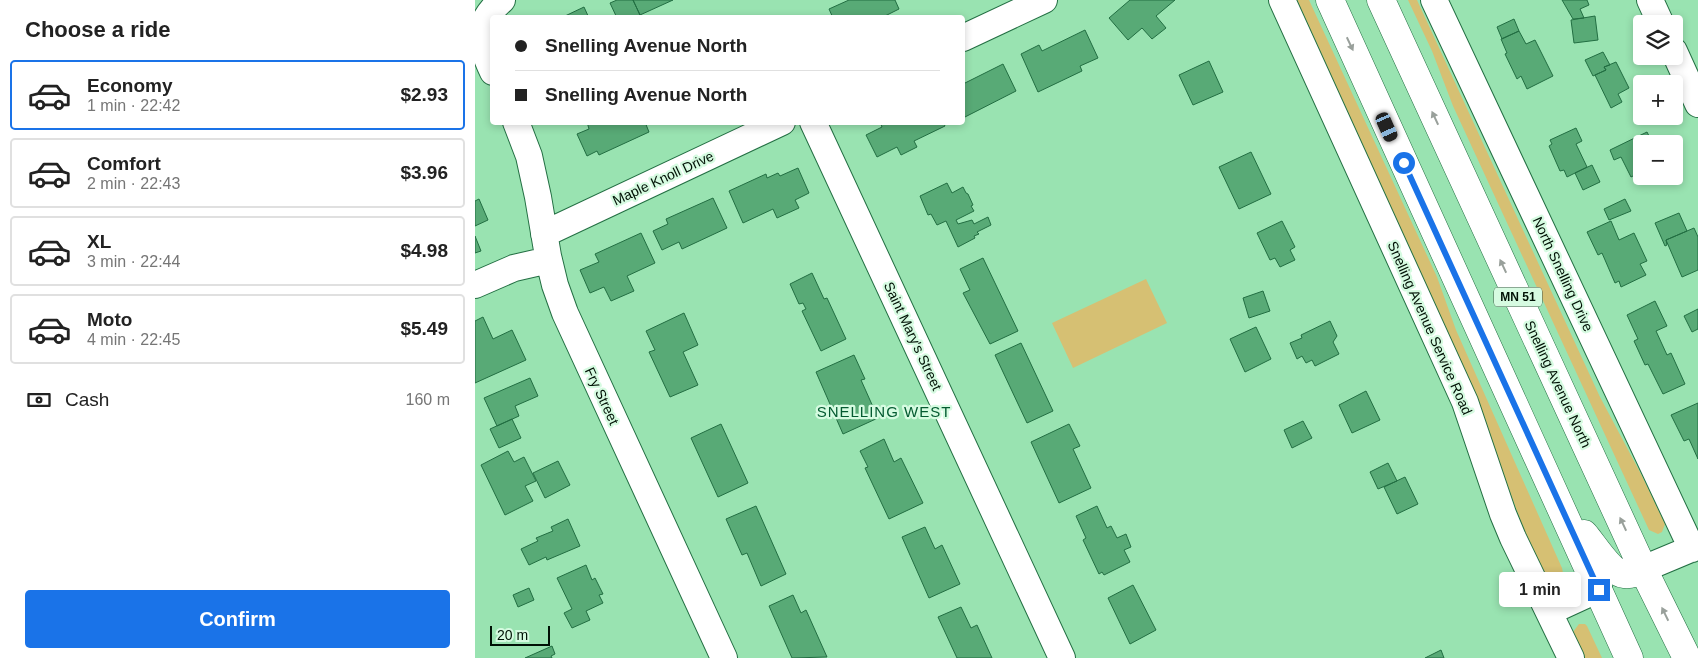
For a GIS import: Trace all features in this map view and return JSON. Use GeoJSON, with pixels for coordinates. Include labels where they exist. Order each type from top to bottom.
{"type":"FeatureCollection","features":[{"type":"Feature","properties":{"kind":"main road"},"geometry":{"type":"LineString","coordinates":[[1330,0],[1629,658]]}},
{"type":"Feature","properties":{"kind":"main road","name":"Snelling Avenue North"},"geometry":{"type":"LineString","coordinates":[[1381,0],[1643,569],[1687,658]]}},
{"type":"Feature","properties":{"kind":"main road"},"geometry":{"type":"LineString","coordinates":[[1564,514],[1577,525],[1615,570],[1623,574],[1635,573],[1643,569]]}},
{"type":"Feature","properties":{"kind":"street"},"geometry":{"type":"LineString","coordinates":[[490,65],[480,42],[482,22],[487,13],[502,0]]}},
{"type":"Feature","properties":{"kind":"street"},"geometry":{"type":"LineString","coordinates":[[965,37],[1044,0]]}},
{"type":"Feature","properties":{"kind":"street","name":"Snelling Avenue Service Road"},"geometry":{"type":"LineString","coordinates":[[1282,0],[1465,402],[1507,522],[1571,658]]}},
{"type":"Feature","properties":{"kind":"street","name":"North Snelling Drive"},"geometry":{"type":"LineString","coordinates":[[1434,0],[1695,547]]}},
{"type":"Feature","properties":{"kind":"street"},"geometry":{"type":"LineString","coordinates":[[1650,0],[1657,15]]}},
{"type":"Feature","properties":{"kind":"street"},"geometry":{"type":"LineString","coordinates":[[1680,65],[1698,104]]}},
{"type":"Feature","properties":{"kind":"street","name":"Fry Street"},"geometry":{"type":"LineString","coordinates":[[517,125],[529,156],[549,260],[555,285],[565,312],[724,658]]}},
{"type":"Feature","properties":{"kind":"street","name":"Maple Knoll Drive"},"geometry":{"type":"LineString","coordinates":[[544,234],[775,125]]}},
{"type":"Feature","properties":{"kind":"street","name":"Saint Mary's Street"},"geometry":{"type":"LineString","coordinates":[[814,125],[1062,658]]}},
{"type":"Feature","properties":{"kind":"street"},"geometry":{"type":"LineString","coordinates":[[475,285],[514,268],[549,260]]}},
{"type":"Feature","properties":{"kind":"street"},"geometry":{"type":"LineString","coordinates":[[1643,569],[1695,547]]}},
{"type":"Feature","properties":{"kind":"street"},"geometry":{"type":"LineString","coordinates":[[1549,612],[1599,590]]}},
{"type":"Feature","properties":{"kind":"shaded area"},"geometry":{"type":"Polygon","coordinates":[[[1297,0],[1309,0],[1437,277],[1456,330],[1562,568],[1563,573],[1558,580],[1550,580],[1546,577],[1523,528],[1472,386],[1297,0]]]}},
{"type":"Feature","properties":{"kind":"shaded area"},"geometry":{"type":"Polygon","coordinates":[[[1408,0],[1417,0],[1600,397],[1665,524],[1662,532],[1658,534],[1649,530],[1453,106],[1432,51],[1408,0]]]}},
{"type":"Feature","properties":{"kind":"shaded area"},"geometry":{"type":"Polygon","coordinates":[[[1146,279],[1167,323],[1073,368],[1052,323],[1146,279]]]}},
{"type":"Feature","properties":{"kind":"shaded area"},"geometry":{"type":"Polygon","coordinates":[[[1579,624],[1587,626],[1602,658],[1584,658],[1573,632],[1579,624]]]}},
{"type":"Feature","properties":{"kind":"building"},"geometry":{"type":"Polygon","coordinates":[[[617,0],[633,0],[640,15],[616,15],[610,3],[617,0]]]}},
{"type":"Feature","properties":{"kind":"building"},"geometry":{"type":"Polygon","coordinates":[[[633,0],[673,0],[640,15],[633,0]]]}},
{"type":"Feature","properties":{"kind":"building"},"geometry":{"type":"Polygon","coordinates":[[[849,0],[895,0],[899,9],[887,15],[832,15],[829,9],[849,0]]]}},
{"type":"Feature","properties":{"kind":"building"},"geometry":{"type":"Polygon","coordinates":[[[1130,0],[1175,0],[1156,16],[1166,28],[1152,39],[1142,28],[1128,40],[1109,18],[1130,0]]]}},
{"type":"Feature","properties":{"kind":"building"},"geometry":{"type":"Polygon","coordinates":[[[1562,0],[1587,0],[1589,5],[1580,9],[1584,18],[1573,19],[1562,0]]]}},
{"type":"Feature","properties":{"kind":"building"},"geometry":{"type":"Polygon","coordinates":[[[584,7],[588,15],[567,15],[584,7]]]}},
{"type":"Feature","properties":{"kind":"building"},"geometry":{"type":"Polygon","coordinates":[[[1595,16],[1598,40],[1574,43],[1571,20],[1595,16]]]}},
{"type":"Feature","properties":{"kind":"building"},"geometry":{"type":"Polygon","coordinates":[[[1514,19],[1519,31],[1502,39],[1497,27],[1514,19]]]}},
{"type":"Feature","properties":{"kind":"building"},"geometry":{"type":"Polygon","coordinates":[[[1085,30],[1098,58],[1080,66],[1082,71],[1038,92],[1021,54],[1039,45],[1042,51],[1085,30]]]}},
{"type":"Feature","properties":{"kind":"building"},"geometry":{"type":"Polygon","coordinates":[[[1519,31],[1526,44],[1535,40],[1553,76],[1527,89],[1521,76],[1517,79],[1505,54],[1507,53],[1501,39],[1519,31]]]}},
{"type":"Feature","properties":{"kind":"building"},"geometry":{"type":"Polygon","coordinates":[[[1603,52],[1610,65],[1604,67],[1606,70],[1593,76],[1585,60],[1603,52]]]}},
{"type":"Feature","properties":{"kind":"building"},"geometry":{"type":"Polygon","coordinates":[[[1209,61],[1223,92],[1193,105],[1179,75],[1209,61]]]}},
{"type":"Feature","properties":{"kind":"building"},"geometry":{"type":"Polygon","coordinates":[[[1616,62],[1629,88],[1618,94],[1622,102],[1611,108],[1595,75],[1606,70],[1604,67],[1616,62]]]}},
{"type":"Feature","properties":{"kind":"building"},"geometry":{"type":"Polygon","coordinates":[[[1003,64],[1016,91],[965,117],[965,83],[1003,64]]]}},
{"type":"Feature","properties":{"kind":"building"},"geometry":{"type":"Polygon","coordinates":[[[588,125],[646,125],[649,132],[599,155],[597,151],[587,156],[577,134],[589,129],[588,125]]]}},
{"type":"Feature","properties":{"kind":"building"},"geometry":{"type":"Polygon","coordinates":[[[881,125],[945,126],[914,141],[917,147],[901,155],[897,147],[877,157],[866,135],[882,127],[881,125]]]}},
{"type":"Feature","properties":{"kind":"building"},"geometry":{"type":"Polygon","coordinates":[[[1576,128],[1582,141],[1576,144],[1587,167],[1567,177],[1564,170],[1560,171],[1549,146],[1552,144],[1550,140],[1576,128]]]}},
{"type":"Feature","properties":{"kind":"building"},"geometry":{"type":"Polygon","coordinates":[[[1633,139],[1633,176],[1631,177],[1621,157],[1614,160],[1610,150],[1633,139]]]}},
{"type":"Feature","properties":{"kind":"building"},"geometry":{"type":"Polygon","coordinates":[[[1251,152],[1271,194],[1239,209],[1219,167],[1251,152]]]}},
{"type":"Feature","properties":{"kind":"building"},"geometry":{"type":"Polygon","coordinates":[[[1592,165],[1600,182],[1583,190],[1575,173],[1592,165]]]}},
{"type":"Feature","properties":{"kind":"building"},"geometry":{"type":"Polygon","coordinates":[[[798,168],[809,193],[795,200],[799,208],[777,218],[773,209],[743,223],[729,191],[766,174],[767,178],[778,173],[780,176],[798,168]]]}},
{"type":"Feature","properties":{"kind":"building"},"geometry":{"type":"Polygon","coordinates":[[[947,183],[952,193],[963,187],[973,205],[971,206],[974,211],[956,220],[958,224],[972,220],[974,224],[988,217],[991,225],[977,232],[979,234],[974,236],[975,238],[958,247],[946,221],[937,225],[931,214],[928,215],[920,196],[947,183]]]}},
{"type":"Feature","properties":{"kind":"building"},"geometry":{"type":"Polygon","coordinates":[[[713,198],[727,228],[682,249],[679,242],[662,250],[653,231],[668,224],[666,219],[713,198]]]}},
{"type":"Feature","properties":{"kind":"building"},"geometry":{"type":"Polygon","coordinates":[[[479,199],[488,220],[475,226],[475,201],[479,199]]]}},
{"type":"Feature","properties":{"kind":"building"},"geometry":{"type":"Polygon","coordinates":[[[1625,199],[1631,211],[1609,220],[1604,209],[1625,199]]]}},
{"type":"Feature","properties":{"kind":"building"},"geometry":{"type":"Polygon","coordinates":[[[1679,213],[1687,231],[1666,240],[1667,245],[1665,246],[1655,223],[1679,213]]]}},
{"type":"Feature","properties":{"kind":"building"},"geometry":{"type":"Polygon","coordinates":[[[1282,221],[1295,247],[1290,250],[1295,260],[1280,267],[1275,258],[1270,260],[1257,233],[1282,221]]]}},
{"type":"Feature","properties":{"kind":"building"},"geometry":{"type":"Polygon","coordinates":[[[1611,221],[1619,240],[1634,233],[1647,261],[1640,264],[1646,275],[1621,287],[1619,281],[1615,283],[1602,253],[1598,255],[1587,232],[1611,221]]]}},
{"type":"Feature","properties":{"kind":"building"},"geometry":{"type":"Polygon","coordinates":[[[1694,228],[1698,237],[1698,270],[1682,277],[1666,240],[1694,228]]]}},
{"type":"Feature","properties":{"kind":"building"},"geometry":{"type":"Polygon","coordinates":[[[641,233],[655,263],[627,276],[634,291],[611,301],[604,287],[590,293],[580,270],[599,262],[595,254],[641,233]]]}},
{"type":"Feature","properties":{"kind":"building"},"geometry":{"type":"Polygon","coordinates":[[[475,236],[481,251],[475,253],[475,236]]]}},
{"type":"Feature","properties":{"kind":"building"},"geometry":{"type":"Polygon","coordinates":[[[983,258],[1018,331],[990,344],[963,293],[970,290],[960,269],[983,258]]]}},
{"type":"Feature","properties":{"kind":"building"},"geometry":{"type":"Polygon","coordinates":[[[812,273],[824,299],[827,298],[846,339],[821,351],[802,311],[806,309],[803,303],[799,304],[790,284],[812,273]]]}},
{"type":"Feature","properties":{"kind":"building"},"geometry":{"type":"Polygon","coordinates":[[[1263,291],[1270,311],[1249,318],[1243,298],[1263,291]]]}},
{"type":"Feature","properties":{"kind":"building"},"geometry":{"type":"Polygon","coordinates":[[[1655,301],[1667,326],[1656,331],[1667,355],[1671,353],[1685,384],[1663,394],[1648,364],[1645,365],[1634,341],[1638,339],[1627,315],[1655,301]]]}},
{"type":"Feature","properties":{"kind":"building"},"geometry":{"type":"Polygon","coordinates":[[[1698,309],[1698,329],[1692,332],[1684,316],[1698,309]]]}},
{"type":"Feature","properties":{"kind":"building"},"geometry":{"type":"Polygon","coordinates":[[[684,313],[698,345],[683,352],[698,385],[670,397],[649,352],[655,350],[646,331],[684,313]]]}},
{"type":"Feature","properties":{"kind":"building"},"geometry":{"type":"Polygon","coordinates":[[[483,317],[493,339],[512,330],[526,360],[475,383],[475,321],[483,317]]]}},
{"type":"Feature","properties":{"kind":"building"},"geometry":{"type":"Polygon","coordinates":[[[1330,321],[1337,336],[1333,342],[1339,354],[1315,366],[1312,360],[1306,363],[1302,356],[1297,359],[1290,343],[1302,338],[1301,335],[1330,321]]]}},
{"type":"Feature","properties":{"kind":"building"},"geometry":{"type":"Polygon","coordinates":[[[1256,327],[1271,359],[1245,372],[1230,339],[1256,327]]]}},
{"type":"Feature","properties":{"kind":"building"},"geometry":{"type":"Polygon","coordinates":[[[1021,343],[1053,411],[1027,423],[995,355],[1021,343]]]}},
{"type":"Feature","properties":{"kind":"building"},"geometry":{"type":"Polygon","coordinates":[[[854,355],[865,379],[861,380],[878,418],[843,434],[816,372],[854,355]]]}},
{"type":"Feature","properties":{"kind":"building"},"geometry":{"type":"Polygon","coordinates":[[[530,378],[538,396],[515,406],[519,416],[497,426],[484,398],[530,378]]]}},
{"type":"Feature","properties":{"kind":"building"},"geometry":{"type":"Polygon","coordinates":[[[1366,391],[1380,420],[1352,433],[1339,405],[1366,391]]]}},
{"type":"Feature","properties":{"kind":"building"},"geometry":{"type":"Polygon","coordinates":[[[1698,403],[1698,459],[1689,439],[1684,441],[1671,415],[1698,403]]]}},
{"type":"Feature","properties":{"kind":"building"},"geometry":{"type":"Polygon","coordinates":[[[512,419],[521,438],[499,448],[490,429],[512,419]]]}},
{"type":"Feature","properties":{"kind":"building"},"geometry":{"type":"Polygon","coordinates":[[[1303,421],[1312,438],[1292,448],[1284,430],[1303,421]]]}},
{"type":"Feature","properties":{"kind":"building"},"geometry":{"type":"Polygon","coordinates":[[[721,424],[748,483],[718,497],[691,438],[721,424]]]}},
{"type":"Feature","properties":{"kind":"building"},"geometry":{"type":"Polygon","coordinates":[[[1069,424],[1080,446],[1073,449],[1091,488],[1059,503],[1031,442],[1069,424]]]}},
{"type":"Feature","properties":{"kind":"building"},"geometry":{"type":"Polygon","coordinates":[[[884,439],[894,462],[901,458],[923,503],[889,519],[865,468],[868,467],[860,451],[884,439]]]}},
{"type":"Feature","properties":{"kind":"building"},"geometry":{"type":"Polygon","coordinates":[[[508,451],[514,462],[524,457],[536,481],[525,486],[533,501],[505,515],[481,465],[508,451]]]}},
{"type":"Feature","properties":{"kind":"building"},"geometry":{"type":"Polygon","coordinates":[[[558,461],[570,485],[545,498],[533,473],[558,461]]]}},
{"type":"Feature","properties":{"kind":"building"},"geometry":{"type":"Polygon","coordinates":[[[1388,463],[1397,481],[1378,489],[1370,472],[1388,463]]]}},
{"type":"Feature","properties":{"kind":"building"},"geometry":{"type":"Polygon","coordinates":[[[1405,477],[1418,504],[1397,514],[1384,487],[1405,477]]]}},
{"type":"Feature","properties":{"kind":"building"},"geometry":{"type":"Polygon","coordinates":[[[756,506],[786,574],[761,586],[747,553],[742,555],[726,519],[756,506]]]}},
{"type":"Feature","properties":{"kind":"building"},"geometry":{"type":"Polygon","coordinates":[[[1097,506],[1107,528],[1111,526],[1117,538],[1126,534],[1131,547],[1124,550],[1130,562],[1104,575],[1102,572],[1099,574],[1083,540],[1086,538],[1076,516],[1097,506]]]}},
{"type":"Feature","properties":{"kind":"building"},"geometry":{"type":"Polygon","coordinates":[[[568,519],[580,546],[547,560],[546,557],[529,565],[521,549],[538,541],[536,538],[553,531],[551,527],[568,519]]]}},
{"type":"Feature","properties":{"kind":"building"},"geometry":{"type":"Polygon","coordinates":[[[925,527],[935,549],[942,545],[960,584],[929,598],[902,537],[925,527]]]}},
{"type":"Feature","properties":{"kind":"building"},"geometry":{"type":"Polygon","coordinates":[[[586,565],[592,580],[595,578],[603,594],[599,595],[603,603],[586,611],[590,620],[572,628],[564,613],[572,609],[557,578],[586,565]]]}},
{"type":"Feature","properties":{"kind":"building"},"geometry":{"type":"Polygon","coordinates":[[[1133,585],[1156,630],[1130,644],[1108,598],[1133,585]]]}},
{"type":"Feature","properties":{"kind":"building"},"geometry":{"type":"Polygon","coordinates":[[[529,588],[534,600],[518,607],[513,595],[529,588]]]}},
{"type":"Feature","properties":{"kind":"building"},"geometry":{"type":"Polygon","coordinates":[[[793,595],[801,613],[806,610],[827,657],[792,658],[769,606],[793,595]]]}},
{"type":"Feature","properties":{"kind":"building"},"geometry":{"type":"Polygon","coordinates":[[[961,607],[971,628],[977,625],[992,658],[957,658],[938,617],[961,607]]]}},
{"type":"Feature","properties":{"kind":"building"},"geometry":{"type":"Polygon","coordinates":[[[552,646],[555,654],[551,656],[552,658],[525,658],[552,646]]]}},
{"type":"Feature","properties":{"kind":"building"},"geometry":{"type":"Polygon","coordinates":[[[1441,650],[1444,658],[1425,658],[1441,650]]]}},
{"type":"Feature","properties":{"kind":"district","name":"SNELLING WEST"},"geometry":{"type":"Point","coordinates":[884,412]}},
{"type":"Feature","properties":{"kind":"route"},"geometry":{"type":"LineString","coordinates":[[1404,163],[1599,590]]}}]}
